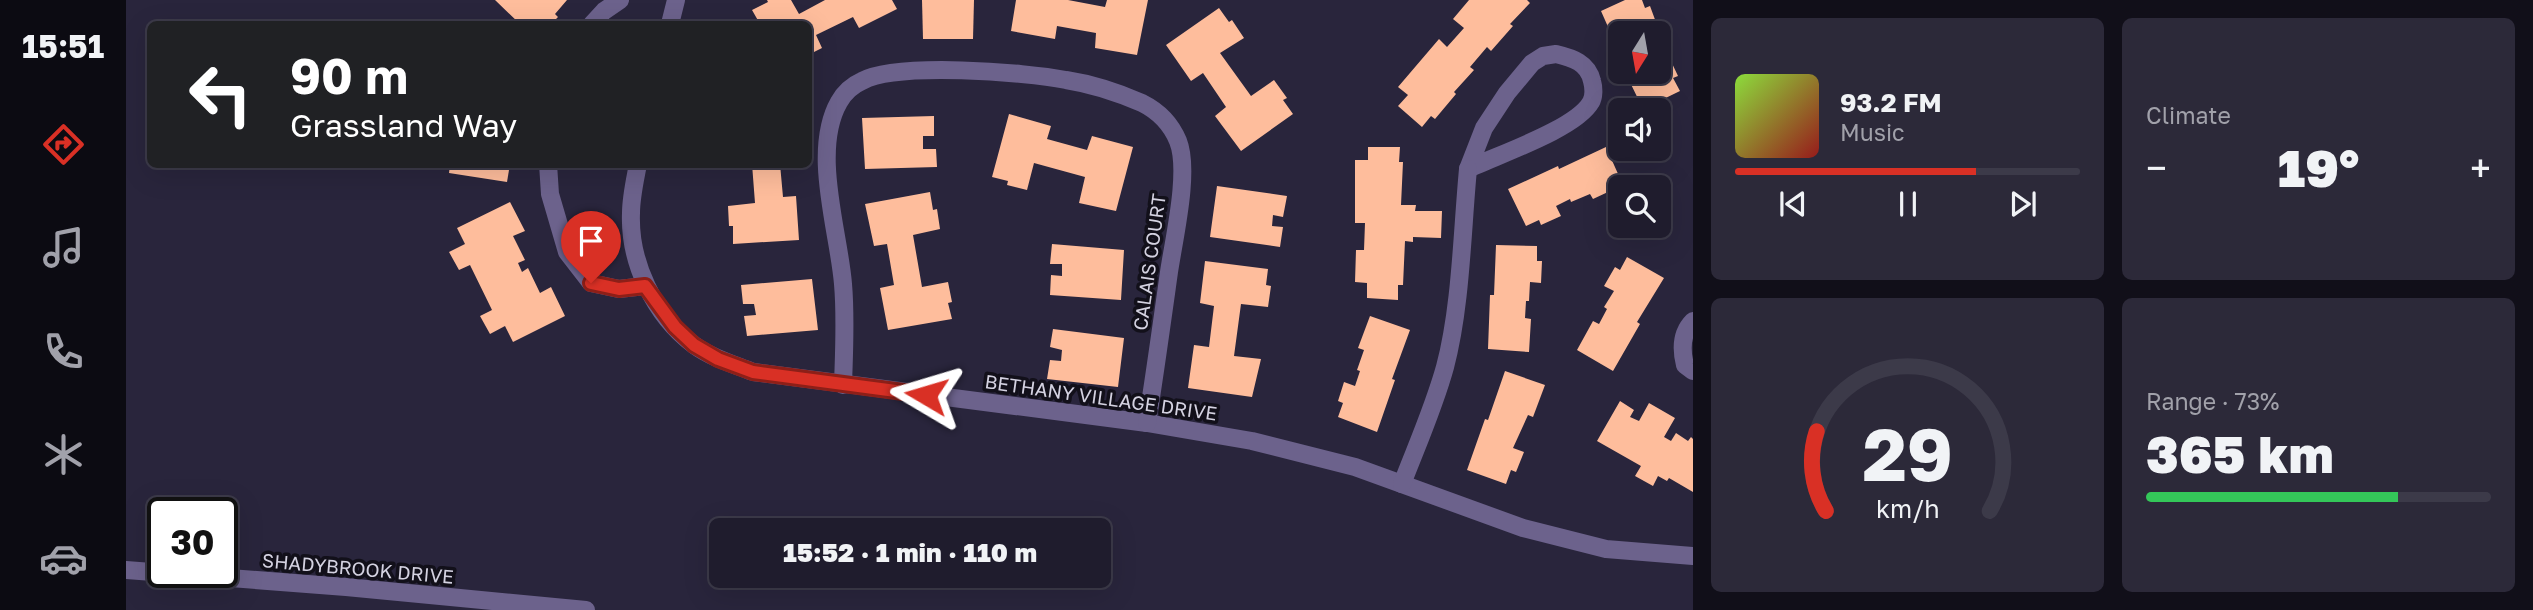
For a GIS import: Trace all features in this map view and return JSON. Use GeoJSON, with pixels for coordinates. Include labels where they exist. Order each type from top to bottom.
{"type":"FeatureCollection","features":[{"type":"Feature","properties":{"kind":"street"},"geometry":{"type":"LineString","coordinates":[[595,21],[620,0]]}},
{"type":"Feature","properties":{"kind":"street"},"geometry":{"type":"LineString","coordinates":[[671,21],[676,0]]}},
{"type":"Feature","properties":{"kind":"street"},"geometry":{"type":"LineString","coordinates":[[1402,484],[1433,406],[1445,366],[1453,329],[1468,169],[1484,128],[1532,63],[1543,56],[1556,54],[1573,58],[1583,64],[1592,78],[1594,90],[1591,102],[1579,116],[1563,126],[1468,169]]}},
{"type":"Feature","properties":{"kind":"street","name":"CALAIS COURT"},"geometry":{"type":"LineString","coordinates":[[843,385],[843,284],[827,166],[833,116],[839,101],[849,89],[863,80],[879,75],[916,71],[990,71],[1066,80],[1106,90],[1143,104],[1158,113],[1170,126],[1178,142],[1182,177],[1147,423]]}},
{"type":"Feature","properties":{"kind":"street"},"geometry":{"type":"LineString","coordinates":[[548,168],[550,194],[567,252],[591,283],[619,289],[645,286]]}},
{"type":"Feature","properties":{"kind":"street","name":"BETHANY VILLAGE DRIVE"},"geometry":{"type":"LineString","coordinates":[[637,168],[630,214],[634,249],[645,286],[675,327],[694,345],[718,359],[753,372],[1220,434],[1356,467],[1522,528],[1606,549],[1693,556]]}},
{"type":"Feature","properties":{"kind":"street"},"geometry":{"type":"LineString","coordinates":[[1693,321],[1685,330],[1681,351],[1685,365],[1693,371]]}},
{"type":"Feature","properties":{"kind":"street","name":"SHADYBROOK DRIVE"},"geometry":{"type":"LineString","coordinates":[[126,570],[359,588],[586,610]]}},
{"type":"Feature","properties":{"kind":"building"},"geometry":{"type":"Polygon","coordinates":[[[495,0],[567,0],[555,14],[558,17],[554,21],[517,21],[495,0]]]}},
{"type":"Feature","properties":{"kind":"building"},"geometry":{"type":"Polygon","coordinates":[[[767,0],[791,0],[799,14],[825,0],[892,0],[897,9],[859,28],[853,17],[816,35],[822,48],[812,53],[812,21],[758,21],[752,10],[768,2],[767,0]]]}},
{"type":"Feature","properties":{"kind":"building"},"geometry":{"type":"Polygon","coordinates":[[[922,0],[974,0],[973,39],[923,39],[922,0]]]}},
{"type":"Feature","properties":{"kind":"building"},"geometry":{"type":"Polygon","coordinates":[[[1016,0],[1068,0],[1105,7],[1107,0],[1148,0],[1137,55],[1095,48],[1096,33],[1057,26],[1055,39],[1011,31],[1016,0]]]}},
{"type":"Feature","properties":{"kind":"building"},"geometry":{"type":"Polygon","coordinates":[[[1469,0],[1527,0],[1530,3],[1510,24],[1513,26],[1491,51],[1487,47],[1470,67],[1474,70],[1435,119],[1431,116],[1422,127],[1398,106],[1408,95],[1398,87],[1439,39],[1447,47],[1464,28],[1453,19],[1469,0]]]}},
{"type":"Feature","properties":{"kind":"building"},"geometry":{"type":"Polygon","coordinates":[[[1625,0],[1642,0],[1645,8],[1650,6],[1656,21],[1608,21],[1608,27],[1601,11],[1625,0]]]}},
{"type":"Feature","properties":{"kind":"building"},"geometry":{"type":"Polygon","coordinates":[[[1219,8],[1229,22],[1232,20],[1244,38],[1220,53],[1251,96],[1274,80],[1287,98],[1283,100],[1293,114],[1241,151],[1215,116],[1226,107],[1203,73],[1191,81],[1166,45],[1219,8]]]}},
{"type":"Feature","properties":{"kind":"building"},"geometry":{"type":"Polygon","coordinates":[[[1671,61],[1678,76],[1673,78],[1680,91],[1666,98],[1638,98],[1631,84],[1671,84],[1671,61]]]}},
{"type":"Feature","properties":{"kind":"building"},"geometry":{"type":"Polygon","coordinates":[[[1009,114],[1051,126],[1047,139],[1087,150],[1092,136],[1133,147],[1116,211],[1079,203],[1085,177],[1034,163],[1027,190],[1007,185],[1008,181],[992,177],[1009,114]]]}},
{"type":"Feature","properties":{"kind":"building"},"geometry":{"type":"Polygon","coordinates":[[[934,116],[934,136],[923,136],[923,149],[936,149],[937,167],[865,169],[862,118],[934,116]]]}},
{"type":"Feature","properties":{"kind":"building"},"geometry":{"type":"Polygon","coordinates":[[[1368,147],[1400,147],[1399,162],[1403,162],[1401,205],[1416,205],[1415,211],[1442,211],[1441,238],[1413,237],[1413,242],[1405,241],[1403,285],[1398,285],[1398,300],[1367,298],[1367,283],[1355,282],[1356,250],[1364,250],[1365,223],[1355,223],[1355,160],[1368,160],[1368,147]]]}},
{"type":"Feature","properties":{"kind":"building"},"geometry":{"type":"Polygon","coordinates":[[[1606,147],[1608,161],[1612,161],[1619,175],[1608,175],[1608,192],[1593,199],[1590,194],[1571,202],[1570,199],[1556,206],[1561,216],[1541,225],[1539,220],[1526,226],[1508,189],[1558,166],[1559,169],[1606,147]]]}},
{"type":"Feature","properties":{"kind":"building"},"geometry":{"type":"Polygon","coordinates":[[[450,168],[509,168],[507,182],[449,173],[450,168]]]}},
{"type":"Feature","properties":{"kind":"building"},"geometry":{"type":"Polygon","coordinates":[[[752,168],[780,168],[783,197],[796,196],[799,240],[733,244],[733,226],[729,226],[728,206],[755,203],[752,168]]]}},
{"type":"Feature","properties":{"kind":"building"},"geometry":{"type":"Polygon","coordinates":[[[1217,186],[1287,196],[1283,217],[1273,215],[1272,226],[1283,227],[1280,247],[1210,237],[1217,186]]]}},
{"type":"Feature","properties":{"kind":"building"},"geometry":{"type":"Polygon","coordinates":[[[930,192],[933,210],[937,209],[940,229],[913,235],[922,287],[948,282],[952,302],[948,303],[952,319],[888,330],[880,288],[894,285],[887,244],[874,246],[865,204],[930,192]]]}},
{"type":"Feature","properties":{"kind":"building"},"geometry":{"type":"Polygon","coordinates":[[[510,202],[525,231],[513,236],[525,260],[518,263],[522,272],[528,268],[540,293],[551,287],[565,316],[513,342],[505,326],[490,334],[480,316],[492,310],[470,265],[459,270],[449,252],[465,244],[457,228],[510,202]]]}},
{"type":"Feature","properties":{"kind":"building"},"geometry":{"type":"Polygon","coordinates":[[[1052,244],[1124,250],[1121,300],[1050,295],[1051,275],[1062,276],[1062,264],[1050,264],[1052,244]]]}},
{"type":"Feature","properties":{"kind":"building"},"geometry":{"type":"Polygon","coordinates":[[[1496,245],[1537,246],[1537,261],[1542,261],[1541,283],[1530,282],[1529,301],[1526,301],[1525,318],[1531,319],[1529,352],[1488,349],[1490,295],[1494,295],[1496,245]]]}},
{"type":"Feature","properties":{"kind":"building"},"geometry":{"type":"Polygon","coordinates":[[[1627,257],[1664,278],[1637,322],[1640,324],[1613,371],[1577,350],[1593,321],[1599,324],[1607,309],[1604,307],[1614,291],[1604,286],[1615,267],[1620,270],[1627,257]]]}},
{"type":"Feature","properties":{"kind":"building"},"geometry":{"type":"Polygon","coordinates":[[[1205,261],[1268,269],[1266,285],[1271,286],[1268,307],[1241,304],[1234,356],[1261,359],[1252,397],[1188,388],[1194,345],[1209,347],[1214,306],[1200,303],[1205,261]]]}},
{"type":"Feature","properties":{"kind":"building"},"geometry":{"type":"Polygon","coordinates":[[[812,279],[818,330],[747,336],[744,316],[756,315],[754,304],[743,304],[741,285],[812,279]]]}},
{"type":"Feature","properties":{"kind":"building"},"geometry":{"type":"Polygon","coordinates":[[[1370,316],[1410,330],[1377,432],[1338,417],[1343,403],[1338,401],[1344,382],[1355,386],[1360,371],[1357,370],[1364,350],[1358,348],[1370,316]]]}},
{"type":"Feature","properties":{"kind":"building"},"geometry":{"type":"Polygon","coordinates":[[[1053,329],[1124,338],[1118,387],[1047,379],[1050,360],[1061,361],[1062,350],[1050,347],[1053,329]]]}},
{"type":"Feature","properties":{"kind":"building"},"geometry":{"type":"Polygon","coordinates":[[[1505,371],[1545,385],[1533,417],[1528,415],[1513,448],[1524,452],[1516,472],[1511,470],[1506,484],[1467,470],[1505,371]]]}},
{"type":"Feature","properties":{"kind":"building"},"geometry":{"type":"Polygon","coordinates":[[[1620,401],[1634,410],[1630,417],[1639,421],[1649,403],[1675,418],[1664,437],[1671,441],[1676,433],[1688,441],[1691,437],[1693,439],[1693,492],[1669,478],[1667,481],[1658,476],[1653,486],[1635,476],[1641,466],[1597,441],[1620,401]]]}},
{"type":"Feature","properties":{"kind":"route"},"geometry":{"type":"LineString","coordinates":[[591,283],[619,289],[645,286],[675,327],[694,345],[718,359],[753,372],[926,395]]}}]}
